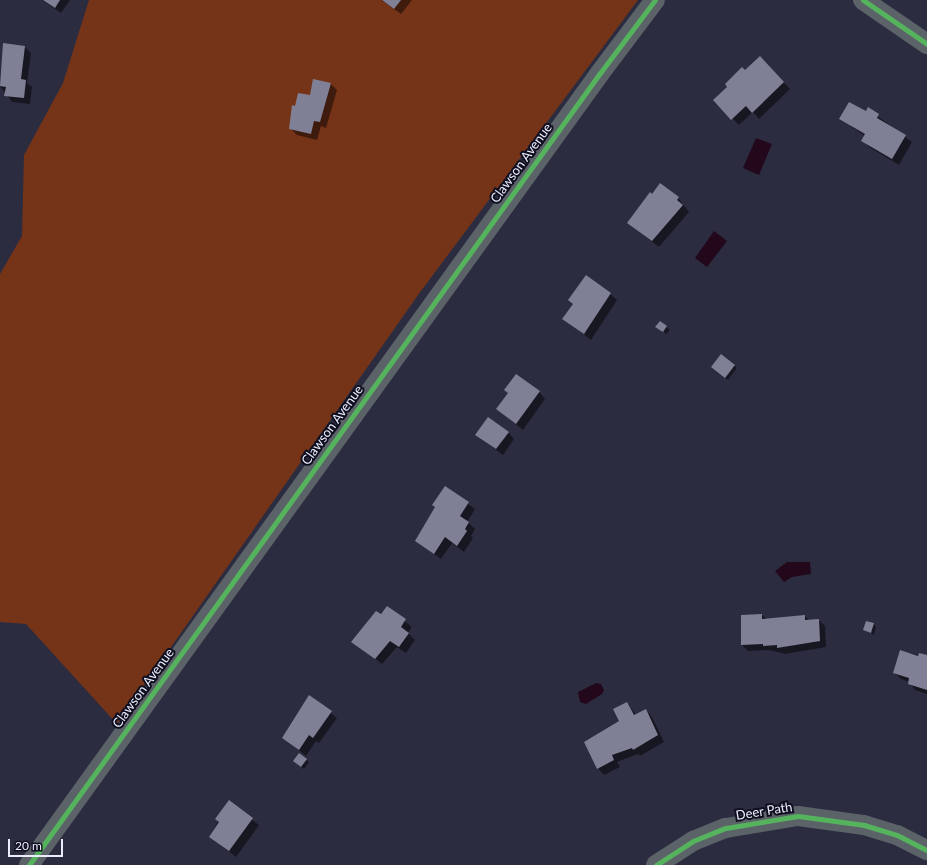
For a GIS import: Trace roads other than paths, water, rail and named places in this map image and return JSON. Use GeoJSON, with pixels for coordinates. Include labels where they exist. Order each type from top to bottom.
{"type":"FeatureCollection","features":[{"type":"Feature","properties":{"kind":"street","name":"Clawson Avenue"},"geometry":{"type":"LineString","coordinates":[[28,865],[586,92],[655,0]]}},
{"type":"Feature","properties":{"kind":"street"},"geometry":{"type":"LineString","coordinates":[[863,0],[927,44]]}},
{"type":"Feature","properties":{"kind":"street","name":"Deer Path"},"geometry":{"type":"LineString","coordinates":[[656,865],[693,842],[726,828],[798,816],[864,825],[897,835],[927,850]]}}]}
